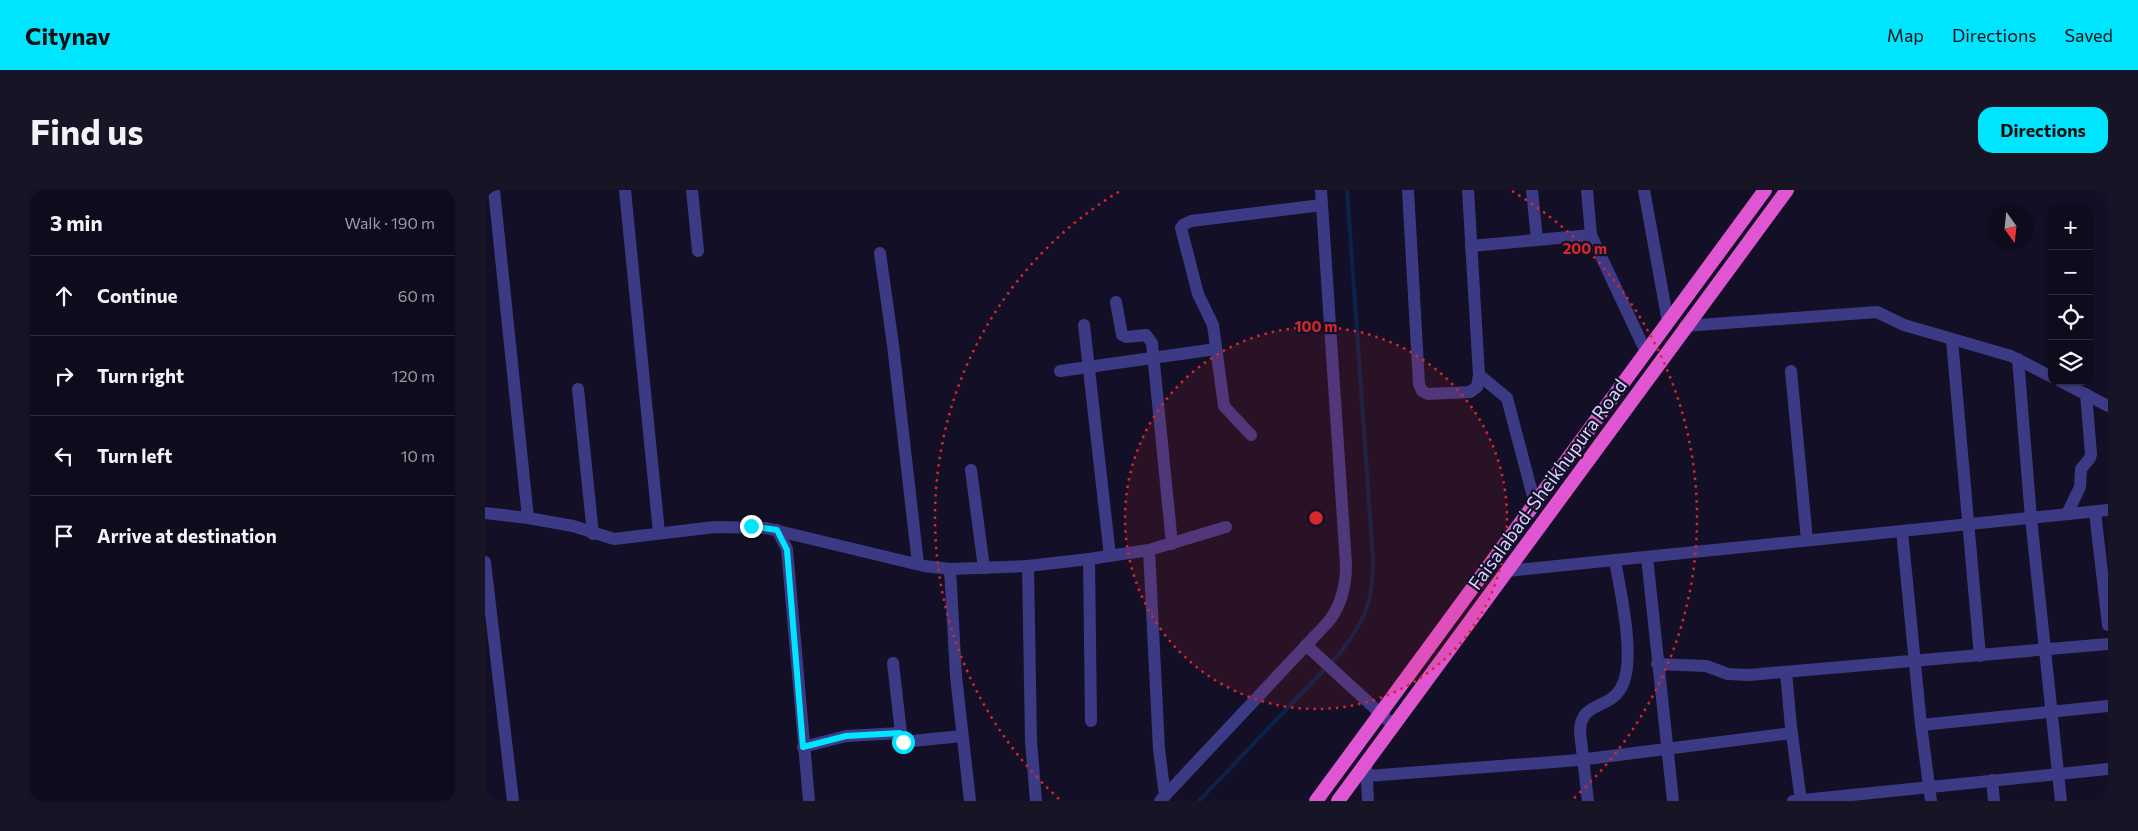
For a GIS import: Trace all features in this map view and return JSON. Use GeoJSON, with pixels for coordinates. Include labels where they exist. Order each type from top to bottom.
{"type":"FeatureCollection","features":[{"type":"Feature","properties":{"kind":"highway","name":"Faisalabad-Sheikhupura Road"},"geometry":{"type":"LineString","coordinates":[[1316,801],[1765,190]]}},
{"type":"Feature","properties":{"kind":"highway","name":"Faisalabad-Sheikhupura Road"},"geometry":{"type":"LineString","coordinates":[[1338,801],[1685,326],[1787,190]]}},
{"type":"Feature","properties":{"kind":"street"},"geometry":{"type":"LineString","coordinates":[[494,190],[528,518]]}},
{"type":"Feature","properties":{"kind":"street"},"geometry":{"type":"LineString","coordinates":[[625,190],[659,533]]}},
{"type":"Feature","properties":{"kind":"street"},"geometry":{"type":"LineString","coordinates":[[692,190],[698,251]]}},
{"type":"Feature","properties":{"kind":"street"},"geometry":{"type":"LineString","coordinates":[[1162,799],[1335,614],[1340,605],[1346,581],[1321,190]]}},
{"type":"Feature","properties":{"kind":"street"},"geometry":{"type":"LineString","coordinates":[[1408,190],[1419,384],[1422,391],[1428,394],[1470,392],[1477,387],[1479,375],[1468,190]]}},
{"type":"Feature","properties":{"kind":"street"},"geometry":{"type":"LineString","coordinates":[[1532,190],[1537,240]]}},
{"type":"Feature","properties":{"kind":"street"},"geometry":{"type":"LineString","coordinates":[[1587,190],[1591,235],[1646,352]]}},
{"type":"Feature","properties":{"kind":"street"},"geometry":{"type":"LineString","coordinates":[[1644,190],[1668,322]]}},
{"type":"Feature","properties":{"kind":"street"},"geometry":{"type":"LineString","coordinates":[[1251,435],[1224,406],[1213,325],[1198,294],[1180,233],[1183,224],[1191,221],[1322,205]]}},
{"type":"Feature","properties":{"kind":"street"},"geometry":{"type":"LineString","coordinates":[[1471,246],[1591,235]]}},
{"type":"Feature","properties":{"kind":"street"},"geometry":{"type":"LineString","coordinates":[[881,253],[918,564]]}},
{"type":"Feature","properties":{"kind":"street"},"geometry":{"type":"LineString","coordinates":[[1115,302],[1122,335],[1128,337],[1148,336],[1152,343],[1172,544]]}},
{"type":"Feature","properties":{"kind":"street"},"geometry":{"type":"LineString","coordinates":[[1685,326],[1877,312],[1885,314],[1897,322],[2017,359],[2048,375]]}},
{"type":"Feature","properties":{"kind":"street"},"geometry":{"type":"LineString","coordinates":[[1084,325],[1109,556]]}},
{"type":"Feature","properties":{"kind":"street"},"geometry":{"type":"LineString","coordinates":[[1952,340],[1980,656]]}},
{"type":"Feature","properties":{"kind":"street"},"geometry":{"type":"LineString","coordinates":[[1060,371],[1216,349]]}},
{"type":"Feature","properties":{"kind":"street"},"geometry":{"type":"LineString","coordinates":[[2017,359],[2031,518],[2061,801]]}},
{"type":"Feature","properties":{"kind":"street"},"geometry":{"type":"LineString","coordinates":[[1791,371],[1807,540]]}},
{"type":"Feature","properties":{"kind":"street"},"geometry":{"type":"LineString","coordinates":[[1479,375],[1507,398],[1535,504]]}},
{"type":"Feature","properties":{"kind":"street"},"geometry":{"type":"LineString","coordinates":[[2068,385],[2108,406]]}},
{"type":"Feature","properties":{"kind":"street"},"geometry":{"type":"LineString","coordinates":[[578,389],[593,534]]}},
{"type":"Feature","properties":{"kind":"street"},"geometry":{"type":"LineString","coordinates":[[2067,514],[2081,487],[2081,469],[2091,454],[2086,394]]}},
{"type":"Feature","properties":{"kind":"street"},"geometry":{"type":"LineString","coordinates":[[971,470],[984,568]]}},
{"type":"Feature","properties":{"kind":"street"},"geometry":{"type":"LineString","coordinates":[[1507,571],[2102,511],[2108,625]]}},
{"type":"Feature","properties":{"kind":"street"},"geometry":{"type":"LineString","coordinates":[[485,513],[573,526],[613,539],[659,533],[751,526],[777,530],[918,564],[950,569],[1028,566],[1149,550],[1226,527]]}},
{"type":"Feature","properties":{"kind":"street"},"geometry":{"type":"LineString","coordinates":[[777,530],[787,550],[809,801]]}},
{"type":"Feature","properties":{"kind":"street"},"geometry":{"type":"LineString","coordinates":[[1902,531],[1921,725],[1931,801]]}},
{"type":"Feature","properties":{"kind":"street"},"geometry":{"type":"LineString","coordinates":[[1149,550],[1162,799]]}},
{"type":"Feature","properties":{"kind":"street"},"geometry":{"type":"LineString","coordinates":[[1647,557],[1673,801]]}},
{"type":"Feature","properties":{"kind":"street"},"geometry":{"type":"LineString","coordinates":[[1089,559],[1091,720]]}},
{"type":"Feature","properties":{"kind":"street"},"geometry":{"type":"LineString","coordinates":[[1588,801],[1580,726],[1584,715],[1615,696],[1621,688],[1626,674],[1628,644],[1615,560]]}},
{"type":"Feature","properties":{"kind":"street"},"geometry":{"type":"LineString","coordinates":[[485,562],[513,801]]}},
{"type":"Feature","properties":{"kind":"street"},"geometry":{"type":"LineString","coordinates":[[1028,566],[1031,740],[1036,801]]}},
{"type":"Feature","properties":{"kind":"street"},"geometry":{"type":"LineString","coordinates":[[950,569],[956,676],[970,801]]}},
{"type":"Feature","properties":{"kind":"street"},"geometry":{"type":"LineString","coordinates":[[1306,644],[1393,725]]}},
{"type":"Feature","properties":{"kind":"street"},"geometry":{"type":"LineString","coordinates":[[1657,664],[1706,666],[1740,676],[2108,644]]}},
{"type":"Feature","properties":{"kind":"street"},"geometry":{"type":"LineString","coordinates":[[893,663],[901,740],[904,743],[963,736]]}},
{"type":"Feature","properties":{"kind":"street"},"geometry":{"type":"LineString","coordinates":[[1786,672],[1798,801],[2108,769]]}},
{"type":"Feature","properties":{"kind":"street"},"geometry":{"type":"LineString","coordinates":[[1921,725],[2108,706]]}},
{"type":"Feature","properties":{"kind":"street"},"geometry":{"type":"LineString","coordinates":[[803,747],[846,736],[900,733]]}},
{"type":"Feature","properties":{"kind":"street"},"geometry":{"type":"LineString","coordinates":[[1367,776],[1583,759],[1791,733]]}},
{"type":"Feature","properties":{"kind":"street"},"geometry":{"type":"LineString","coordinates":[[1366,762],[1368,801]]}},
{"type":"Feature","properties":{"kind":"street"},"geometry":{"type":"LineString","coordinates":[[1992,780],[1994,801]]}},
{"type":"Feature","properties":{"kind":"waterway"},"geometry":{"type":"LineString","coordinates":[[1199,801],[1340,653],[1362,619],[1369,599],[1373,559],[1347,190]]}},
{"type":"Feature","properties":{"kind":"route"},"geometry":{"type":"LineString","coordinates":[[751,526],[777,530],[787,550],[803,747],[846,736],[858,735],[900,733],[903,742]]}}]}
